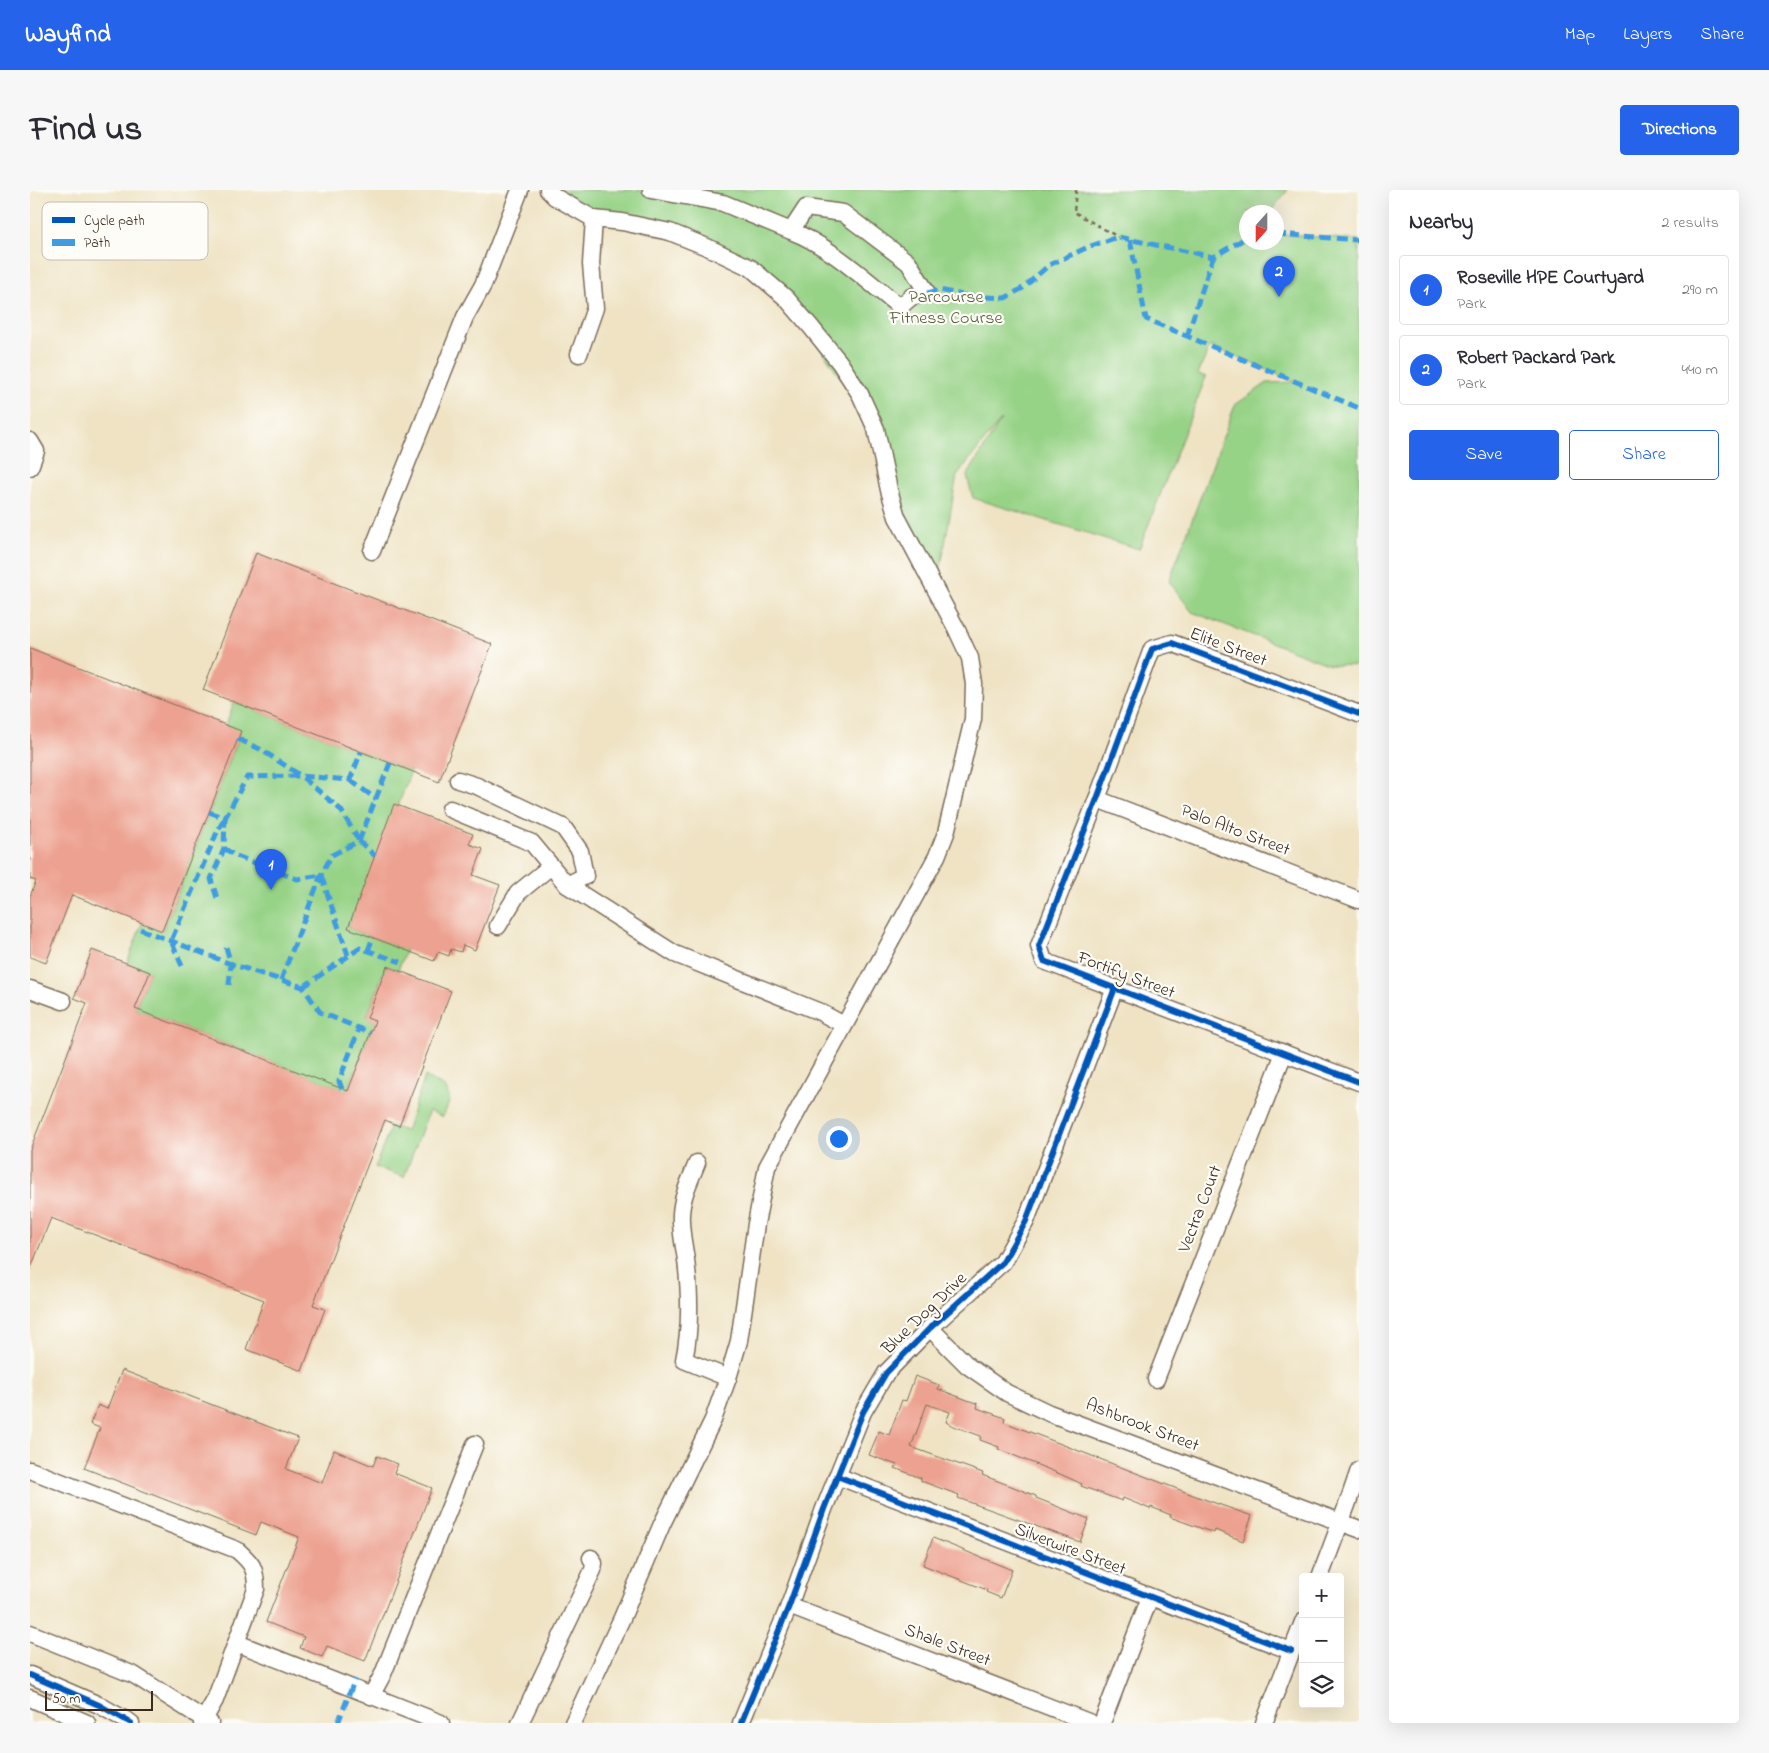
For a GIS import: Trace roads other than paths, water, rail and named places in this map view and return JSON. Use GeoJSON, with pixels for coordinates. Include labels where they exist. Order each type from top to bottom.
{"type":"FeatureCollection","features":[{"type":"Feature","properties":{"kind":"street"},"geometry":{"type":"LineString","coordinates":[[372,551],[465,317],[483,285],[520,190]]}},
{"type":"Feature","properties":{"kind":"street"},"geometry":{"type":"LineString","coordinates":[[548,190],[555,197],[594,219],[622,222],[670,232],[707,247],[751,268],[786,298],[840,363],[860,394],[876,428],[889,490],[897,517],[970,658],[974,684],[973,719],[946,833],[937,856],[767,1167],[756,1224],[739,1341],[728,1378],[713,1420],[662,1524],[622,1618],[573,1723]]}},
{"type":"Feature","properties":{"kind":"street"},"geometry":{"type":"LineString","coordinates":[[651,190],[724,203],[800,234],[838,258],[900,307],[911,297],[927,293],[909,263],[843,213],[806,208],[791,230]]}},
{"type":"Feature","properties":{"kind":"street"},"geometry":{"type":"LineString","coordinates":[[579,354],[595,308],[590,264],[594,219]]}},
{"type":"Feature","properties":{"kind":"street"},"geometry":{"type":"LineString","coordinates":[[30,441],[36,451],[30,467]]}},
{"type":"Feature","properties":{"kind":"street","name":"Elite Street"},"geometry":{"type":"LineString","coordinates":[[1096,799],[1152,649],[1172,643],[1359,714]]}},
{"type":"Feature","properties":{"kind":"street"},"geometry":{"type":"LineString","coordinates":[[458,780],[477,786],[563,827],[580,851],[585,876],[567,885]]}},
{"type":"Feature","properties":{"kind":"street","name":"Palo Alto Street"},"geometry":{"type":"LineString","coordinates":[[1096,799],[1359,900]]}},
{"type":"Feature","properties":{"kind":"street","name":"Fortify Street"},"geometry":{"type":"LineString","coordinates":[[1096,799],[1039,946],[1044,961],[1359,1082]]}},
{"type":"Feature","properties":{"kind":"street"},"geometry":{"type":"LineString","coordinates":[[450,809],[532,843],[567,885],[675,954],[820,1012],[844,1025]]}},
{"type":"Feature","properties":{"kind":"street"},"geometry":{"type":"LineString","coordinates":[[498,926],[518,893],[551,866]]}},
{"type":"Feature","properties":{"kind":"street","name":"Blue Dog Drive"},"geometry":{"type":"LineString","coordinates":[[741,1723],[789,1606],[863,1412],[886,1373],[930,1328],[1003,1262],[1026,1221],[1114,988]]}},
{"type":"Feature","properties":{"kind":"street"},"geometry":{"type":"LineString","coordinates":[[30,989],[64,1002]]}},
{"type":"Feature","properties":{"kind":"street","name":"Vectra Court"},"geometry":{"type":"LineString","coordinates":[[1156,1379],[1284,1053]]}},
{"type":"Feature","properties":{"kind":"street"},"geometry":{"type":"LineString","coordinates":[[697,1163],[684,1194],[681,1215],[686,1260],[689,1339],[684,1360],[728,1378]]}},
{"type":"Feature","properties":{"kind":"street","name":"Ashbrook Street"},"geometry":{"type":"LineString","coordinates":[[930,1328],[968,1366],[1007,1393],[1049,1412],[1359,1529]]}},
{"type":"Feature","properties":{"kind":"street"},"geometry":{"type":"LineString","coordinates":[[371,1696],[384,1674],[475,1444]]}},
{"type":"Feature","properties":{"kind":"street"},"geometry":{"type":"LineString","coordinates":[[30,1470],[236,1550],[250,1562],[256,1574],[256,1589],[237,1643],[205,1722],[134,1675],[30,1633]]}},
{"type":"Feature","properties":{"kind":"street"},"geometry":{"type":"LineString","coordinates":[[1322,1573],[1359,1470]]}},
{"type":"Feature","properties":{"kind":"street","name":"Silverwire Street"},"geometry":{"type":"LineString","coordinates":[[837,1476],[1291,1651]]}},
{"type":"Feature","properties":{"kind":"street"},"geometry":{"type":"LineString","coordinates":[[520,1723],[592,1570],[594,1563],[591,1558]]}},
{"type":"Feature","properties":{"kind":"street"},"geometry":{"type":"LineString","coordinates":[[1102,1723],[1150,1597]]}},
{"type":"Feature","properties":{"kind":"street","name":"Shale Street"},"geometry":{"type":"LineString","coordinates":[[789,1606],[1091,1723]]}},
{"type":"Feature","properties":{"kind":"street"},"geometry":{"type":"LineString","coordinates":[[1264,1723],[1299,1632]]}},
{"type":"Feature","properties":{"kind":"street"},"geometry":{"type":"LineString","coordinates":[[237,1643],[440,1723]]}},
{"type":"Feature","properties":{"kind":"street"},"geometry":{"type":"LineString","coordinates":[[30,1676],[99,1705],[132,1723]]}},
{"type":"Feature","properties":{"kind":"street"},"geometry":{"type":"LineString","coordinates":[[30,1698],[87,1723]]}},
{"type":"Feature","properties":{"kind":"place","name":"Robert Packard Park"},"geometry":{"type":"Point","coordinates":[1279,297]}},
{"type":"Feature","properties":{"kind":"place","name":"Roseville HPE Courtyard"},"geometry":{"type":"Point","coordinates":[271,890]}},
{"type":"Feature","properties":{"kind":"park label","name":"Parcourse Fitness Course"},"geometry":{"type":"Point","coordinates":[946,308]}}]}
